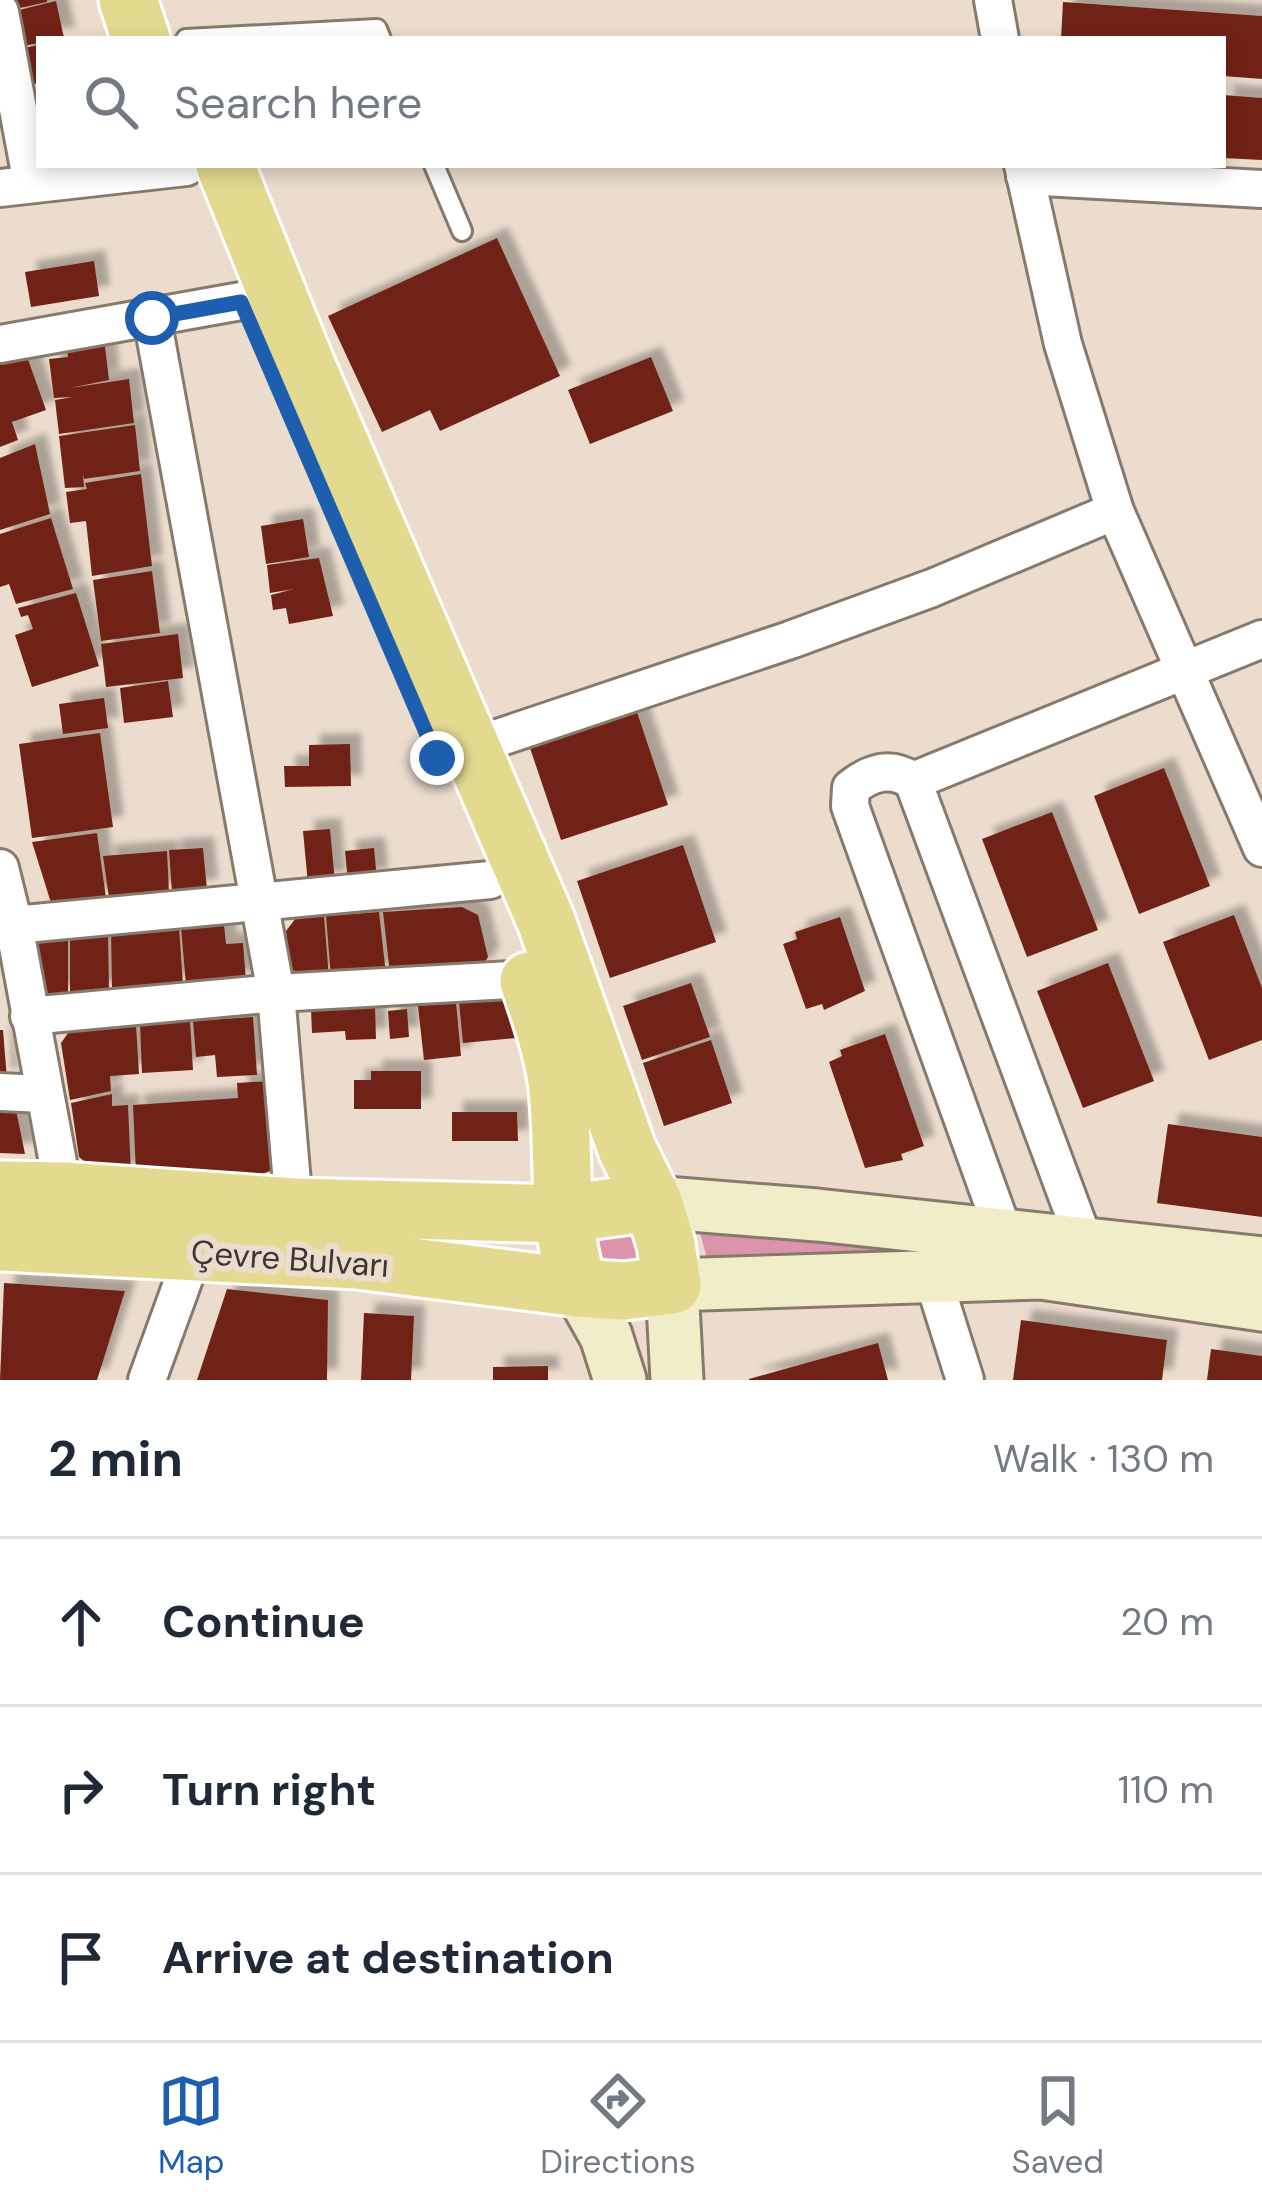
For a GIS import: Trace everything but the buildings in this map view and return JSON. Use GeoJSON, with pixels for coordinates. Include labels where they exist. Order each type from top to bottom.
{"type":"FeatureCollection","features":[{"type":"Feature","properties":{"kind":"main road"},"geometry":{"type":"LineString","coordinates":[[128,0],[140,36]]}},
{"type":"Feature","properties":{"kind":"main road"},"geometry":{"type":"LineString","coordinates":[[167,0],[182,36]]}},
{"type":"Feature","properties":{"kind":"main road"},"geometry":{"type":"LineString","coordinates":[[199,168],[241,302],[455,752],[546,921],[666,1244],[677,1380]]}},
{"type":"Feature","properties":{"kind":"main road"},"geometry":{"type":"LineString","coordinates":[[199,168],[305,363],[455,752],[490,880],[551,1054],[569,1259],[579,1288],[607,1336],[620,1380]]}},
{"type":"Feature","properties":{"kind":"main road","name":"Çevre Bulvarı"},"geometry":{"type":"LineString","coordinates":[[0,1190],[68,1218],[194,1251],[358,1260],[579,1288],[624,1291],[672,1285]]}},
{"type":"Feature","properties":{"kind":"main road"},"geometry":{"type":"LineString","coordinates":[[652,1202],[1262,1263]]}},
{"type":"Feature","properties":{"kind":"main road","name":"Çevre Bulvarı"},"geometry":{"type":"LineString","coordinates":[[0,1242],[68,1218],[294,1208],[563,1214],[652,1202]]}},
{"type":"Feature","properties":{"kind":"main road"},"geometry":{"type":"LineString","coordinates":[[672,1285],[1041,1274],[1262,1305]]}},
{"type":"Feature","properties":{"kind":"street"},"geometry":{"type":"LineString","coordinates":[[993,0],[999,36]]}},
{"type":"Feature","properties":{"kind":"street"},"geometry":{"type":"LineString","coordinates":[[0,12],[16,186],[180,168]]}},
{"type":"Feature","properties":{"kind":"street"},"geometry":{"type":"LineString","coordinates":[[1262,189],[1024,171],[1063,344],[1115,511],[1262,848]]}},
{"type":"Feature","properties":{"kind":"street"},"geometry":{"type":"LineString","coordinates":[[0,344],[241,302]]}},
{"type":"Feature","properties":{"kind":"street"},"geometry":{"type":"LineString","coordinates":[[152,318],[276,993],[294,1208]]}},
{"type":"Feature","properties":{"kind":"street"},"geometry":{"type":"LineString","coordinates":[[455,752],[891,603],[1115,511]]}},
{"type":"Feature","properties":{"kind":"street"},"geometry":{"type":"LineString","coordinates":[[913,781],[1262,639]]}},
{"type":"Feature","properties":{"kind":"street"},"geometry":{"type":"LineString","coordinates":[[1004,1234],[850,806],[851,788],[884,771],[902,773],[913,781],[1085,1244]]}},
{"type":"Feature","properties":{"kind":"street"},"geometry":{"type":"LineString","coordinates":[[0,868],[14,925],[11,976],[29,1016],[68,1218]]}},
{"type":"Feature","properties":{"kind":"street"},"geometry":{"type":"LineString","coordinates":[[14,925],[490,880]]}},
{"type":"Feature","properties":{"kind":"street"},"geometry":{"type":"LineString","coordinates":[[29,1016],[276,993],[528,979]]}},
{"type":"Feature","properties":{"kind":"street"},"geometry":{"type":"LineString","coordinates":[[0,1092],[44,1094]]}},
{"type":"Feature","properties":{"kind":"street"},"geometry":{"type":"LineString","coordinates":[[147,1380],[194,1251]]}},
{"type":"Feature","properties":{"kind":"street"},"geometry":{"type":"LineString","coordinates":[[932,1275],[965,1380]]}},
{"type":"Feature","properties":{"kind":"lane"},"geometry":{"type":"LineString","coordinates":[[241,36],[377,29],[380,36]]}},
{"type":"Feature","properties":{"kind":"lane"},"geometry":{"type":"LineString","coordinates":[[435,168],[462,231]]}},
{"type":"Feature","properties":{"kind":"shaded area"},"geometry":{"type":"Polygon","coordinates":[[[602,1223],[642,1236],[640,1264],[605,1275],[590,1236],[602,1223]]]}},
{"type":"Feature","properties":{"kind":"shaded area"},"geometry":{"type":"Polygon","coordinates":[[[699,1229],[975,1249],[710,1270],[699,1229]]]}},
{"type":"Feature","properties":{"kind":"route"},"geometry":{"type":"LineString","coordinates":[[152,318],[241,302],[437,758]]}}]}
